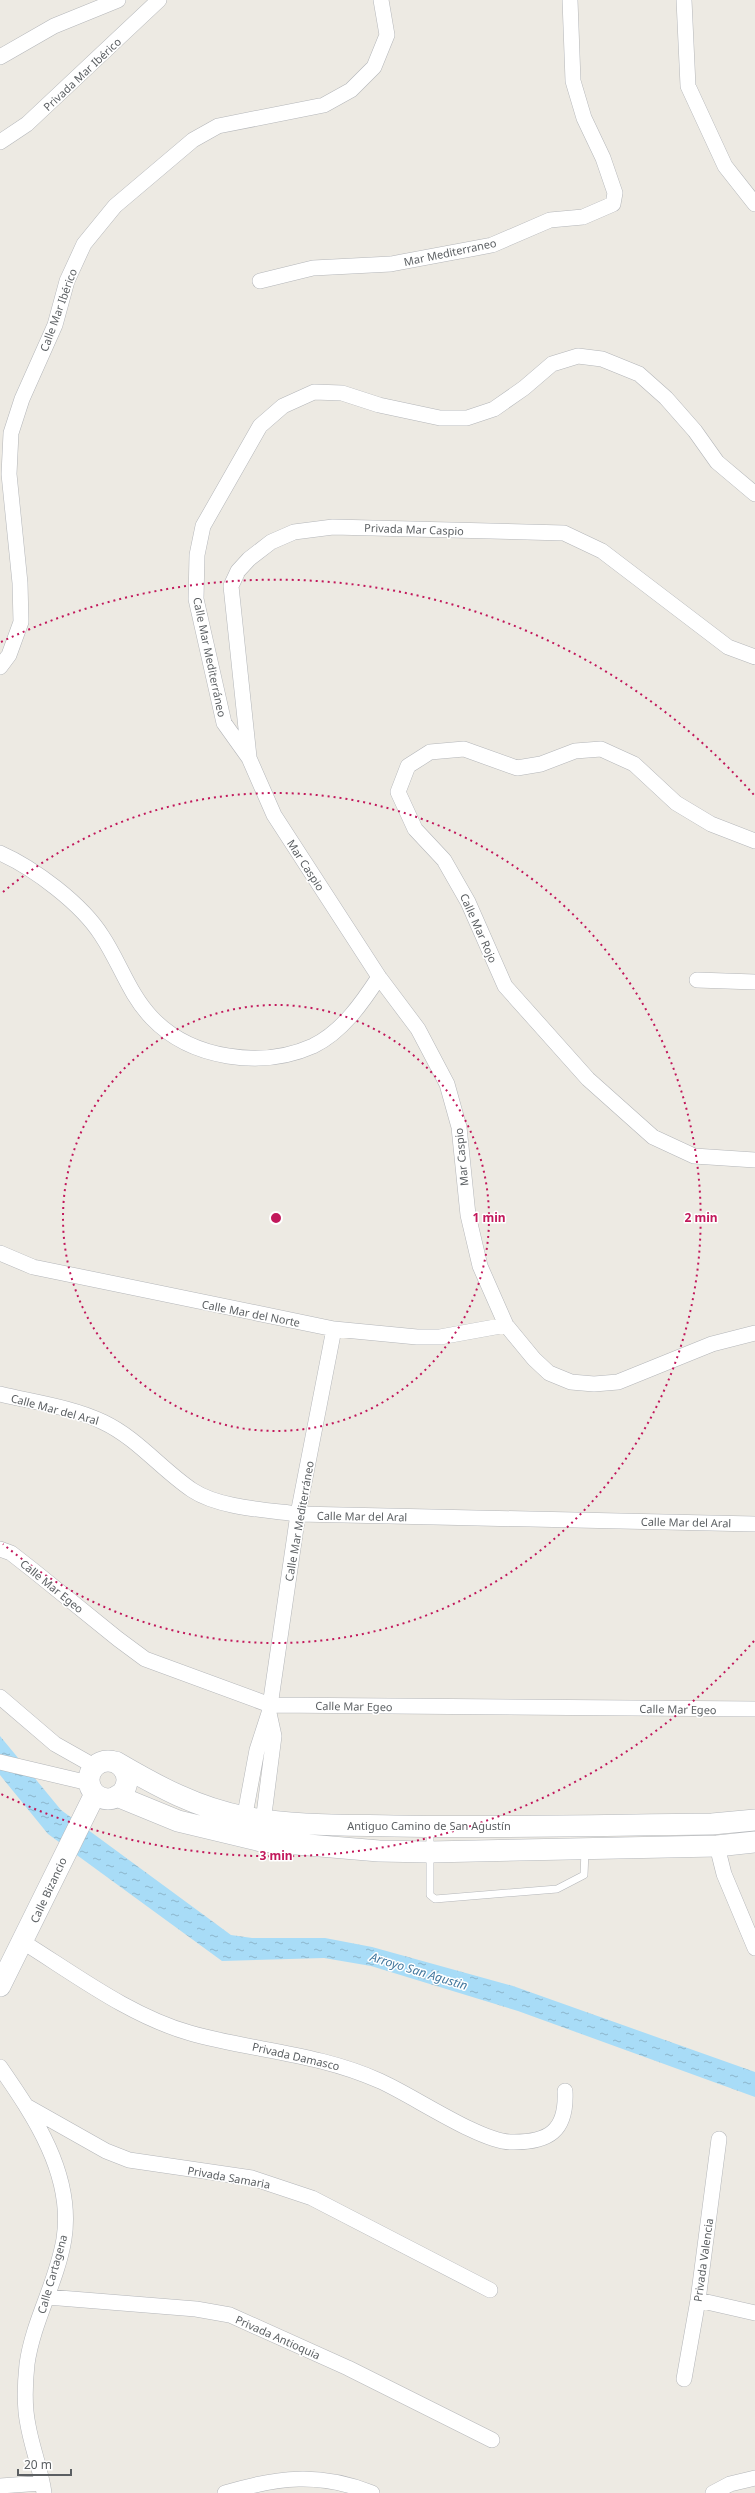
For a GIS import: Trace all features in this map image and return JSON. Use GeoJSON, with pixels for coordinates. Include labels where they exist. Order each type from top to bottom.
{"type":"FeatureCollection","features":[{"type":"Feature","properties":{"kind":"street"},"geometry":{"type":"LineString","coordinates":[[0,57],[54,26],[118,0]]}},
{"type":"Feature","properties":{"kind":"street","name":"Privada Mar Ibérico"},"geometry":{"type":"LineString","coordinates":[[0,142],[39,114],[159,0]]}},
{"type":"Feature","properties":{"kind":"street","name":"Calle Mar Ibérico"},"geometry":{"type":"LineString","coordinates":[[0,667],[9,655],[22,622],[20,584],[9,474],[11,433],[22,399],[55,325],[67,281],[84,244],[115,206],[193,140],[218,126],[324,105],[351,90],[374,67],[387,35],[382,0]]}},
{"type":"Feature","properties":{"kind":"street","name":"Mar Mediterraneo"},"geometry":{"type":"LineString","coordinates":[[260,281],[313,268],[391,264],[492,245],[550,220],[583,217],[613,204],[615,193],[603,158],[584,118],[573,81],[570,0]]}},
{"type":"Feature","properties":{"kind":"street"},"geometry":{"type":"LineString","coordinates":[[684,0],[688,86],[725,166],[755,204]]}},
{"type":"Feature","properties":{"kind":"street","name":"Calle Mar Mediterráneo"},"geometry":{"type":"LineString","coordinates":[[249,758],[224,723],[196,599],[197,555],[203,526],[260,426],[283,406],[314,392],[342,393],[415,413],[440,418],[467,418],[494,409],[524,388],[552,364],[578,356],[602,359],[639,374],[666,398],[695,430],[716,462],[755,494]]}},
{"type":"Feature","properties":{"kind":"street","name":"Privada Mar Caspio"},"geometry":{"type":"LineString","coordinates":[[249,758],[231,586],[238,571],[249,559],[271,542],[294,532],[333,527],[564,533],[602,551],[728,647],[755,657]]}},
{"type":"Feature","properties":{"kind":"street","name":"Calle Mar Rojo"},"geometry":{"type":"LineString","coordinates":[[755,841],[711,824],[676,803],[634,764],[600,749],[575,750],[541,764],[517,768],[464,749],[430,752],[408,766],[398,792],[415,829],[444,860],[468,902],[505,986],[588,1079],[653,1137],[694,1156],[755,1160]]}},
{"type":"Feature","properties":{"kind":"street","name":"Mar Caspio"},"geometry":{"type":"LineString","coordinates":[[249,758],[274,815],[379,977],[418,1029],[447,1084],[459,1127],[467,1208],[480,1266],[506,1325],[534,1359],[549,1373],[571,1382],[594,1384],[618,1382],[712,1344],[755,1333]]}},
{"type":"Feature","properties":{"kind":"street"},"geometry":{"type":"LineString","coordinates":[[0,853],[23,863],[71,901],[102,935],[134,997],[153,1019],[176,1037],[204,1051],[240,1057],[276,1057],[313,1045],[342,1025],[362,1003],[379,977]]}},
{"type":"Feature","properties":{"kind":"street"},"geometry":{"type":"LineString","coordinates":[[697,980],[755,982]]}},
{"type":"Feature","properties":{"kind":"street","name":"Calle Mar del Norte"},"geometry":{"type":"LineString","coordinates":[[0,1252],[33,1267],[334,1329],[417,1337],[440,1337],[506,1325]]}},
{"type":"Feature","properties":{"kind":"street","name":"Calle Mar Mediterráneo"},"geometry":{"type":"LineString","coordinates":[[252,1829],[274,1736],[269,1709],[298,1514],[334,1329]]}},
{"type":"Feature","properties":{"kind":"street","name":"Calle Mar del Aral"},"geometry":{"type":"LineString","coordinates":[[0,1394],[81,1414],[102,1422],[121,1432],[193,1491],[243,1506],[298,1514],[755,1524]]}},
{"type":"Feature","properties":{"kind":"street","name":"Calle Mar Egeo"},"geometry":{"type":"LineString","coordinates":[[0,1549],[11,1553],[145,1659],[269,1709],[755,1710]]}},
{"type":"Feature","properties":{"kind":"street"},"geometry":{"type":"LineString","coordinates":[[0,1696],[55,1744],[93,1781],[107,1799],[117,1796],[124,1790],[127,1781],[125,1771],[116,1762],[102,1761],[93,1781]]}},
{"type":"Feature","properties":{"kind":"street"},"geometry":{"type":"LineString","coordinates":[[0,1762],[33,1771],[93,1781]]}},
{"type":"Feature","properties":{"kind":"street","name":"Antiguo Camino de San Agustín"},"geometry":{"type":"LineString","coordinates":[[116,1762],[179,1797],[252,1829],[357,1826],[430,1827],[712,1824],[755,1820]]}},
{"type":"Feature","properties":{"kind":"street","name":"Calle Bizancio"},"geometry":{"type":"LineString","coordinates":[[0,1986],[23,1942],[93,1781]]}},
{"type":"Feature","properties":{"kind":"street","name":"Antiguo Camino de San Agustín"},"geometry":{"type":"LineString","coordinates":[[117,1796],[178,1821],[252,1829],[379,1851],[430,1852],[717,1846],[755,1842]]}},
{"type":"Feature","properties":{"kind":"street"},"geometry":{"type":"LineString","coordinates":[[717,1846],[724,1874],[755,1948]]}},
{"type":"Feature","properties":{"kind":"street","name":"Privada Damasco"},"geometry":{"type":"LineString","coordinates":[[23,1942],[134,2010],[166,2025],[191,2033],[301,2054],[340,2066],[380,2081],[499,2141],[527,2141],[551,2133],[560,2126],[563,2120],[565,2091]]}},
{"type":"Feature","properties":{"kind":"street","name":"Calle Cartagena"},"geometry":{"type":"LineString","coordinates":[[0,2067],[28,2107],[53,2156],[62,2189],[65,2214],[64,2239],[47,2297],[33,2334],[27,2365],[26,2390],[28,2424],[43,2488]]}},
{"type":"Feature","properties":{"kind":"street","name":"Privada Samaria"},"geometry":{"type":"LineString","coordinates":[[28,2107],[106,2151],[129,2160],[252,2178],[312,2198],[490,2290]]}},
{"type":"Feature","properties":{"kind":"street","name":"Privada Valencia"},"geometry":{"type":"LineString","coordinates":[[684,2379],[698,2300],[719,2139]]}},
{"type":"Feature","properties":{"kind":"street","name":"Privada Antioquia"},"geometry":{"type":"LineString","coordinates":[[47,2297],[196,2309],[230,2315],[348,2368],[492,2440]]}},
{"type":"Feature","properties":{"kind":"street"},"geometry":{"type":"LineString","coordinates":[[698,2300],[755,2314]]}},
{"type":"Feature","properties":{"kind":"street"},"geometry":{"type":"LineString","coordinates":[[225,2493],[282,2479],[315,2478],[351,2485],[372,2493]]}},
{"type":"Feature","properties":{"kind":"street"},"geometry":{"type":"LineString","coordinates":[[713,2493],[730,2484],[755,2478]]}},
{"type":"Feature","properties":{"kind":"street"},"geometry":{"type":"LineString","coordinates":[[0,2486],[43,2488]]}},
{"type":"Feature","properties":{"kind":"lane"},"geometry":{"type":"LineString","coordinates":[[430,1827],[430,1895],[435,1899],[557,1889],[584,1876],[585,1848]]}},
{"type":"Feature","properties":{"kind":"water","name":"Arroyo San Agustin"},"geometry":{"type":"Polygon","coordinates":[[[0,1736],[61,1810],[231,1935],[252,1938],[325,1938],[372,1947],[513,1986],[755,2072],[755,2097],[518,2011],[371,1966],[324,1958],[222,1961],[48,1834],[0,1775],[0,1736]]]}}]}
